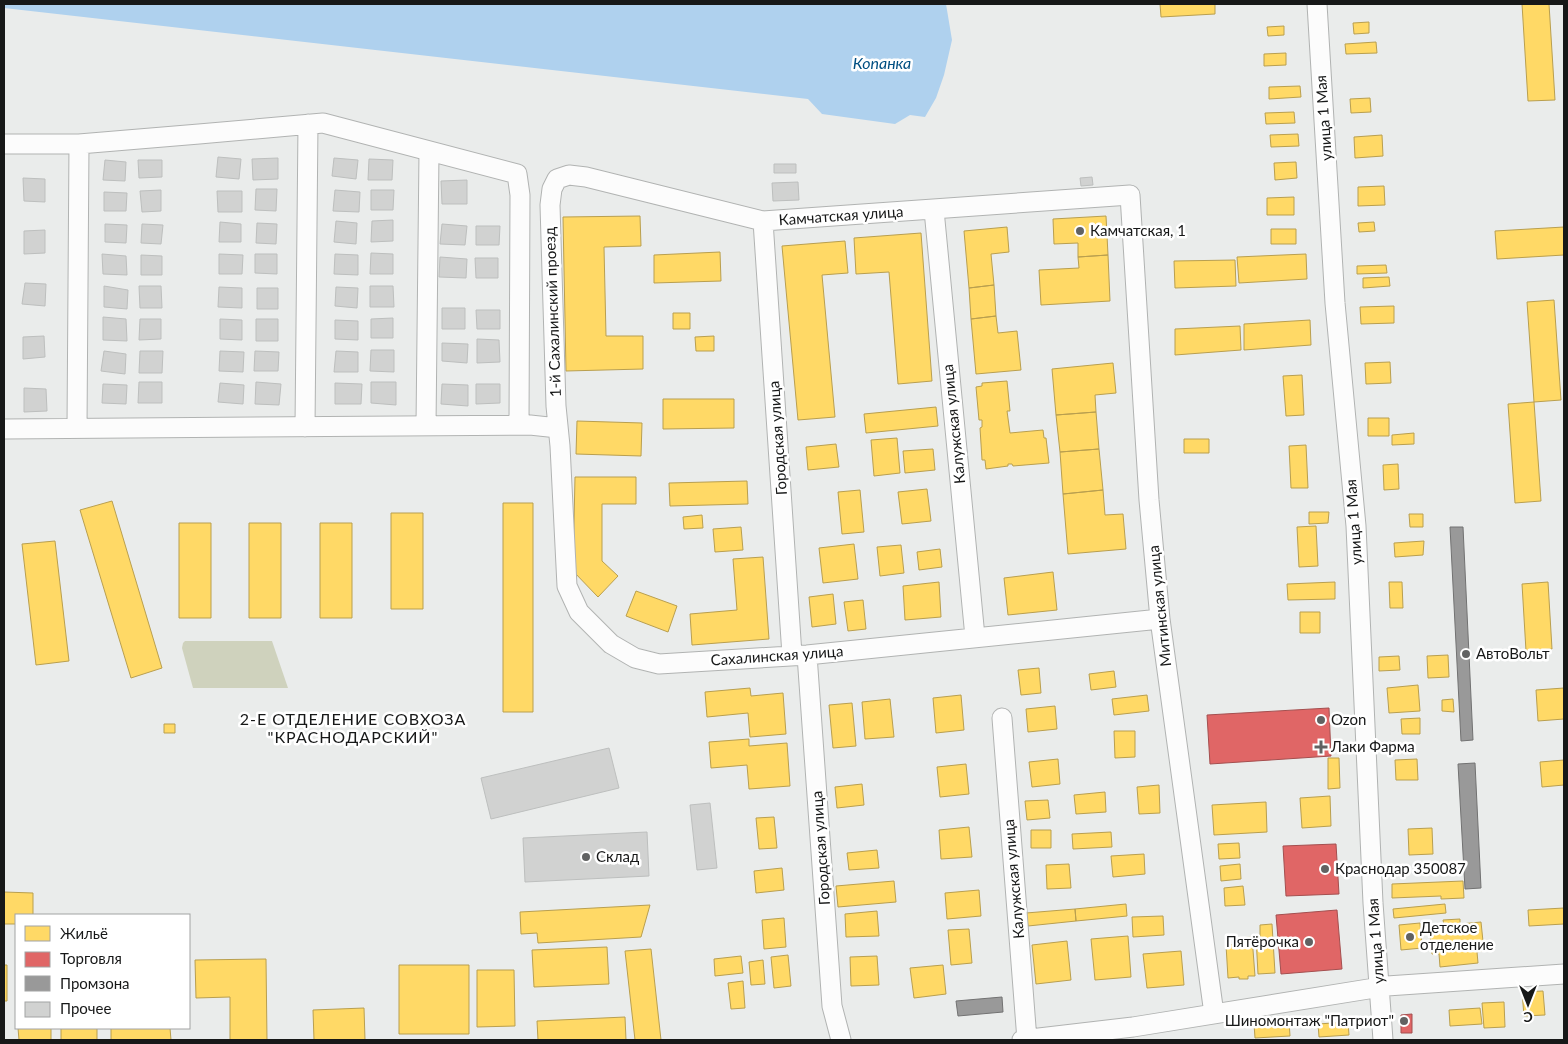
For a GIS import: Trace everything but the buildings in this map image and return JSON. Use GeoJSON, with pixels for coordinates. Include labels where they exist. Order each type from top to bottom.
{"type":"FeatureCollection","features":[{"type":"Feature","properties":{"kind":"street","name":"улица 1 Мая"},"geometry":{"type":"LineString","coordinates":[[1317,4],[1335,303],[1356,526],[1373,903],[1383,1040]]}},
{"type":"Feature","properties":{"kind":"street"},"geometry":{"type":"LineString","coordinates":[[4,144],[79,144],[323,123],[517,174],[520,194],[520,425]]}},
{"type":"Feature","properties":{"kind":"street"},"geometry":{"type":"LineString","coordinates":[[305,427],[308,124]]}},
{"type":"Feature","properties":{"kind":"street"},"geometry":{"type":"LineString","coordinates":[[77,428],[79,144]]}},
{"type":"Feature","properties":{"kind":"street"},"geometry":{"type":"LineString","coordinates":[[426,426],[429,152]]}},
{"type":"Feature","properties":{"kind":"street","name":"Камчатская улица"},"geometry":{"type":"LineString","coordinates":[[557,179],[569,175],[586,177],[762,221],[934,210],[1130,194]]}},
{"type":"Feature","properties":{"kind":"street","name":"1-й Сахалинский проезд"},"geometry":{"type":"LineString","coordinates":[[557,179],[552,188],[550,204],[559,437]]}},
{"type":"Feature","properties":{"kind":"street","name":"Митинская улица"},"geometry":{"type":"LineString","coordinates":[[1130,194],[1149,500],[1160,619],[1220,1013]]}},
{"type":"Feature","properties":{"kind":"street","name":"Калужская улица"},"geometry":{"type":"LineString","coordinates":[[934,210],[975,638]]}},
{"type":"Feature","properties":{"kind":"street","name":"Городская улица"},"geometry":{"type":"LineString","coordinates":[[762,221],[799,655],[832,1006],[841,1040]]}},
{"type":"Feature","properties":{"kind":"street"},"geometry":{"type":"LineString","coordinates":[[4,429],[520,425],[559,437]]}},
{"type":"Feature","properties":{"kind":"street","name":"Сахалинская улица"},"geometry":{"type":"LineString","coordinates":[[559,437],[567,586],[579,612],[611,644],[635,658],[659,664],[799,655],[1160,619]]}},
{"type":"Feature","properties":{"kind":"street","name":"Калужская улица"},"geometry":{"type":"LineString","coordinates":[[1002,718],[1027,1040]]}},
{"type":"Feature","properties":{"kind":"street"},"geometry":{"type":"LineString","coordinates":[[1022,1040],[1123,1029],[1379,987],[1564,974]]}},
{"type":"Feature","properties":{"kind":"green space"},"geometry":{"type":"Polygon","coordinates":[[[185,641],[272,641],[288,688],[193,688],[182,648],[185,641]]]}},
{"type":"Feature","properties":{"kind":"water","name":"Копанка"},"geometry":{"type":"Polygon","coordinates":[[[4,4],[946,4],[952,40],[944,75],[936,98],[925,117],[910,115],[895,124],[822,114],[808,99],[4,8],[4,4]]]}},
{"type":"Feature","properties":{"kind":"place","name":"Камчатская, 1"},"geometry":{"type":"Point","coordinates":[1080,231]}},
{"type":"Feature","properties":{"kind":"place","name":"АвтоВольт"},"geometry":{"type":"Point","coordinates":[1466,654]}},
{"type":"Feature","properties":{"kind":"place","name":"Ozon"},"geometry":{"type":"Point","coordinates":[1321,720]}},
{"type":"Feature","properties":{"kind":"place","name":"Лаки Фарма"},"geometry":{"type":"Point","coordinates":[1321,747]}},
{"type":"Feature","properties":{"kind":"place","name":"Склад"},"geometry":{"type":"Point","coordinates":[586,857]}},
{"type":"Feature","properties":{"kind":"place","name":"Краснодар 350087"},"geometry":{"type":"Point","coordinates":[1325,869]}},
{"type":"Feature","properties":{"kind":"place","name":"Детское отделение"},"geometry":{"type":"Point","coordinates":[1410,937]}},
{"type":"Feature","properties":{"kind":"place","name":"Пятёрочка"},"geometry":{"type":"Point","coordinates":[1309,942]}},
{"type":"Feature","properties":{"kind":"place","name":"Шиномонтаж \"Патриот\""},"geometry":{"type":"Point","coordinates":[1404,1021]}},
{"type":"Feature","properties":{"kind":"district","name":"2-Е ОТДЕЛЕНИЕ СОВХОЗА \"КРАСНОДАРСКИЙ\""},"geometry":{"type":"Point","coordinates":[353,728]}}]}
